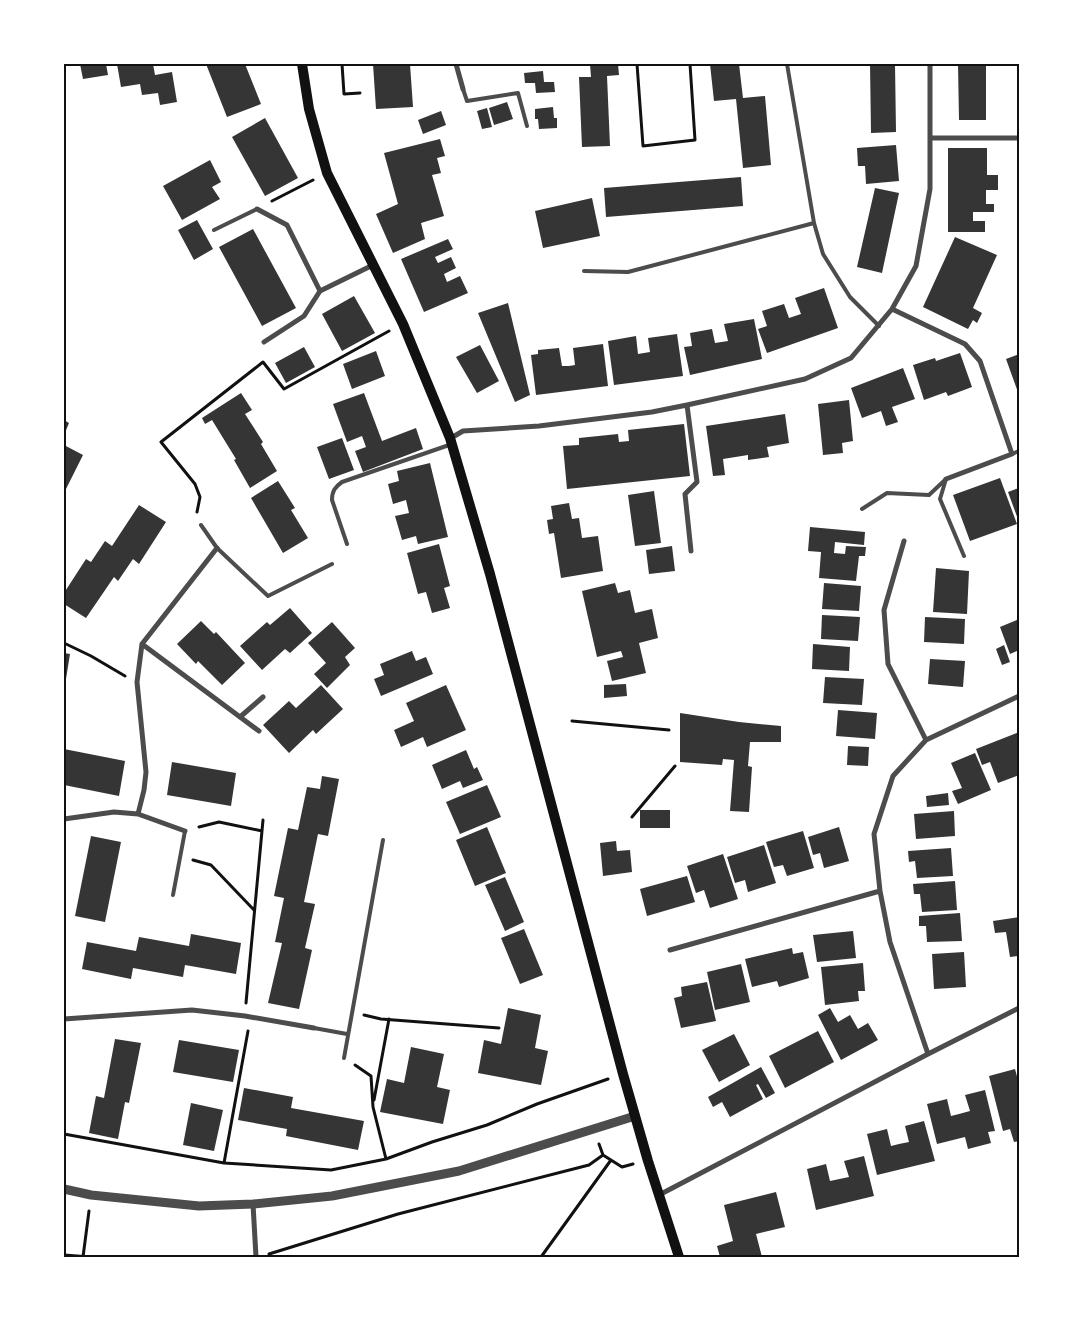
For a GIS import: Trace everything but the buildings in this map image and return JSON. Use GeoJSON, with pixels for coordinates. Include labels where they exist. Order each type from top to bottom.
{"type":"FeatureCollection","features":[{"type":"Feature","properties":{"kind":"main road"},"geometry":{"type":"LineString","coordinates":[[302,64],[309,109],[327,172],[403,324],[451,441],[490,574],[623,1074],[648,1161],[679,1257]]}},
{"type":"Feature","properties":{"kind":"street"},"geometry":{"type":"LineString","coordinates":[[456,64],[463,89]]}},
{"type":"Feature","properties":{"kind":"street"},"geometry":{"type":"LineString","coordinates":[[451,441],[463,431],[539,426],[652,412],[687,405],[805,379],[851,358],[892,309],[916,266],[930,189],[930,64]]}},
{"type":"Feature","properties":{"kind":"street"},"geometry":{"type":"LineString","coordinates":[[930,138],[1019,138]]}},
{"type":"Feature","properties":{"kind":"street"},"geometry":{"type":"LineString","coordinates":[[257,209],[288,225],[320,291]]}},
{"type":"Feature","properties":{"kind":"street"},"geometry":{"type":"LineString","coordinates":[[264,342],[304,316],[320,291],[374,265]]}},
{"type":"Feature","properties":{"kind":"street"},"geometry":{"type":"LineString","coordinates":[[892,309],[965,344],[980,361],[1012,454],[946,479]]}},
{"type":"Feature","properties":{"kind":"street"},"geometry":{"type":"LineString","coordinates":[[687,405],[697,482],[685,494],[691,551]]}},
{"type":"Feature","properties":{"kind":"street"},"geometry":{"type":"LineString","coordinates":[[904,541],[884,610],[888,664],[926,740]]}},
{"type":"Feature","properties":{"kind":"street"},"geometry":{"type":"LineString","coordinates":[[138,814],[146,772],[137,682],[142,644],[218,548]]}},
{"type":"Feature","properties":{"kind":"street"},"geometry":{"type":"LineString","coordinates":[[142,644],[259,731]]}},
{"type":"Feature","properties":{"kind":"street"},"geometry":{"type":"LineString","coordinates":[[928,1054],[890,942],[880,891],[874,834],[893,776],[926,740],[1019,696]]}},
{"type":"Feature","properties":{"kind":"street"},"geometry":{"type":"LineString","coordinates":[[240,717],[262,697]]}},
{"type":"Feature","properties":{"kind":"street"},"geometry":{"type":"LineString","coordinates":[[64,819],[114,812],[138,814],[185,831]]}},
{"type":"Feature","properties":{"kind":"street"},"geometry":{"type":"LineString","coordinates":[[670,950],[880,891]]}},
{"type":"Feature","properties":{"kind":"street"},"geometry":{"type":"LineString","coordinates":[[659,1196],[1019,1008]]}},
{"type":"Feature","properties":{"kind":"street"},"geometry":{"type":"LineString","coordinates":[[64,1019],[192,1010],[314,1028]]}},
{"type":"Feature","properties":{"kind":"street"},"geometry":{"type":"LineString","coordinates":[[64,1189],[91,1194],[199,1206],[253,1204],[332,1196],[459,1171],[635,1116]]}},
{"type":"Feature","properties":{"kind":"street"},"geometry":{"type":"LineString","coordinates":[[253,1204],[256,1257]]}},
{"type":"Feature","properties":{"kind":"lane"},"geometry":{"type":"LineString","coordinates":[[788,64],[814,223],[822,254],[850,297],[879,326]]}},
{"type":"Feature","properties":{"kind":"lane"},"geometry":{"type":"LineString","coordinates":[[463,89],[467,102],[518,93],[527,126]]}},
{"type":"Feature","properties":{"kind":"lane"},"geometry":{"type":"LineString","coordinates":[[214,230],[257,209]]}},
{"type":"Feature","properties":{"kind":"lane"},"geometry":{"type":"LineString","coordinates":[[584,271],[628,272],[814,223]]}},
{"type":"Feature","properties":{"kind":"lane"},"geometry":{"type":"LineString","coordinates":[[348,544],[332,500],[335,487],[342,482],[451,441]]}},
{"type":"Feature","properties":{"kind":"lane"},"geometry":{"type":"LineString","coordinates":[[1012,454],[1019,451]]}},
{"type":"Feature","properties":{"kind":"lane"},"geometry":{"type":"LineString","coordinates":[[862,509],[886,493],[929,495],[946,479]]}},
{"type":"Feature","properties":{"kind":"lane"},"geometry":{"type":"LineString","coordinates":[[946,479],[940,499],[964,556]]}},
{"type":"Feature","properties":{"kind":"lane"},"geometry":{"type":"LineString","coordinates":[[201,525],[218,548],[268,596],[332,564]]}},
{"type":"Feature","properties":{"kind":"lane"},"geometry":{"type":"LineString","coordinates":[[173,895],[185,831]]}},
{"type":"Feature","properties":{"kind":"lane"},"geometry":{"type":"LineString","coordinates":[[344,1058],[383,840]]}},
{"type":"Feature","properties":{"kind":"lane"},"geometry":{"type":"LineString","coordinates":[[314,1028],[347,1034]]}},
{"type":"Feature","properties":{"kind":"path"},"geometry":{"type":"LineString","coordinates":[[342,64],[344,94],[360,93]]}},
{"type":"Feature","properties":{"kind":"path"},"geometry":{"type":"LineString","coordinates":[[636,64],[643,146],[695,140],[690,64]]}},
{"type":"Feature","properties":{"kind":"path"},"geometry":{"type":"LineString","coordinates":[[257,209],[327,172]]}},
{"type":"Feature","properties":{"kind":"path"},"geometry":{"type":"LineString","coordinates":[[201,525],[197,513],[200,497],[194,484],[161,442],[263,362],[284,390],[403,324]]}},
{"type":"Feature","properties":{"kind":"path"},"geometry":{"type":"LineString","coordinates":[[64,643],[137,682]]}},
{"type":"Feature","properties":{"kind":"path"},"geometry":{"type":"LineString","coordinates":[[572,721],[669,730]]}},
{"type":"Feature","properties":{"kind":"path"},"geometry":{"type":"LineString","coordinates":[[632,817],[675,766]]}},
{"type":"Feature","properties":{"kind":"path"},"geometry":{"type":"LineString","coordinates":[[224,1163],[248,1017],[254,911],[263,820]]}},
{"type":"Feature","properties":{"kind":"path"},"geometry":{"type":"LineString","coordinates":[[185,831],[219,822],[262,831]]}},
{"type":"Feature","properties":{"kind":"path"},"geometry":{"type":"LineString","coordinates":[[181,857],[211,865],[254,911]]}},
{"type":"Feature","properties":{"kind":"path"},"geometry":{"type":"LineString","coordinates":[[351,1012],[389,1019],[499,1028]]}},
{"type":"Feature","properties":{"kind":"path"},"geometry":{"type":"LineString","coordinates":[[373,1107],[389,1019]]}},
{"type":"Feature","properties":{"kind":"path"},"geometry":{"type":"LineString","coordinates":[[344,1058],[371,1076],[373,1107],[386,1159]]}},
{"type":"Feature","properties":{"kind":"path"},"geometry":{"type":"LineString","coordinates":[[64,1134],[224,1163],[331,1170],[386,1159],[487,1125],[537,1104],[623,1074]]}},
{"type":"Feature","properties":{"kind":"path"},"geometry":{"type":"LineString","coordinates":[[594,1129],[603,1155],[622,1167],[648,1161]]}},
{"type":"Feature","properties":{"kind":"path"},"geometry":{"type":"LineString","coordinates":[[266,1254],[398,1214],[589,1165],[603,1155]]}},
{"type":"Feature","properties":{"kind":"path"},"geometry":{"type":"LineString","coordinates":[[541,1257],[611,1160]]}},
{"type":"Feature","properties":{"kind":"path"},"geometry":{"type":"LineString","coordinates":[[83,1257],[91,1194]]}},
{"type":"Feature","properties":{"kind":"path"},"geometry":{"type":"LineString","coordinates":[[64,1255],[90,1257]]}}]}
